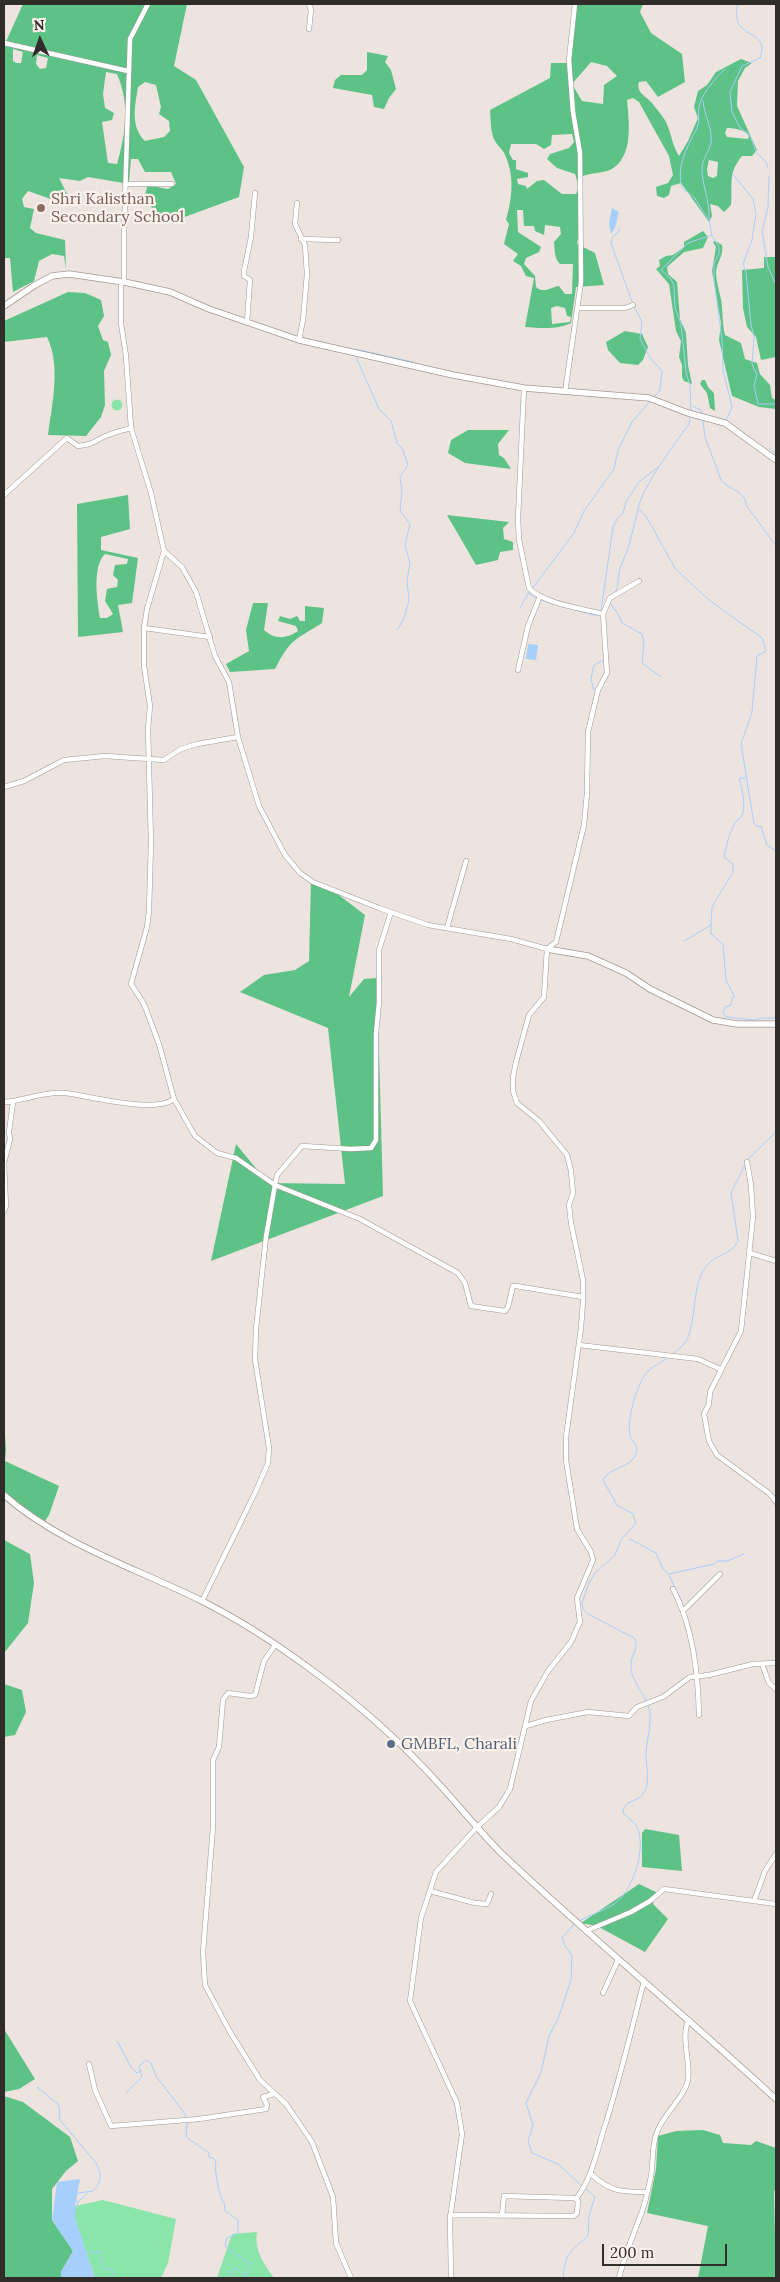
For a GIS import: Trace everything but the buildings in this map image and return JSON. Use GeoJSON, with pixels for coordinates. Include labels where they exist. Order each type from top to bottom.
{"type":"FeatureCollection","features":[{"type":"Feature","properties":{"kind":"street"},"geometry":{"type":"LineString","coordinates":[[148,4],[130,38],[121,323],[126,356],[132,428],[164,552],[147,609],[144,628],[144,666],[150,706],[148,729],[149,911],[148,927],[131,984],[144,1004],[156,1036],[174,1099],[195,1136],[206,1146],[217,1153],[236,1158],[275,1185],[360,1219],[458,1273],[465,1283],[471,1306],[505,1311],[508,1307],[513,1286],[583,1297]]}},
{"type":"Feature","properties":{"kind":"street"},"geometry":{"type":"LineString","coordinates":[[309,4],[311,10],[309,29]]}},
{"type":"Feature","properties":{"kind":"street"},"geometry":{"type":"LineString","coordinates":[[566,392],[581,282],[580,153],[573,112],[569,60],[575,4]]}},
{"type":"Feature","properties":{"kind":"street"},"geometry":{"type":"LineString","coordinates":[[4,42],[11,46],[128,71]]}},
{"type":"Feature","properties":{"kind":"street"},"geometry":{"type":"LineString","coordinates":[[125,184],[172,184]]}},
{"type":"Feature","properties":{"kind":"street"},"geometry":{"type":"LineString","coordinates":[[247,322],[250,280],[244,276],[244,271],[251,237],[255,193]]}},
{"type":"Feature","properties":{"kind":"street"},"geometry":{"type":"LineString","coordinates":[[297,203],[294,224],[305,245],[307,282],[304,320],[299,340]]}},
{"type":"Feature","properties":{"kind":"street"},"geometry":{"type":"LineString","coordinates":[[301,239],[338,240]]}},
{"type":"Feature","properties":{"kind":"street"},"geometry":{"type":"LineString","coordinates":[[4,306],[34,285],[52,276],[69,274],[123,282],[170,292],[209,309],[299,340],[453,375],[524,388],[652,399],[725,423],[776,460]]}},
{"type":"Feature","properties":{"kind":"street"},"geometry":{"type":"LineString","coordinates":[[578,308],[625,308],[633,305]]}},
{"type":"Feature","properties":{"kind":"street"},"geometry":{"type":"LineString","coordinates":[[524,388],[518,518],[519,540],[531,590],[540,596],[598,613]]}},
{"type":"Feature","properties":{"kind":"street"},"geometry":{"type":"LineString","coordinates":[[4,494],[67,438],[78,446],[89,445],[96,443],[106,435],[132,428]]}},
{"type":"Feature","properties":{"kind":"street"},"geometry":{"type":"LineString","coordinates":[[164,552],[182,567],[203,610],[214,656],[229,682],[238,737],[259,806],[285,855],[300,873],[313,882],[428,925],[511,939],[547,949],[588,956],[608,967],[626,973],[650,990],[713,1020],[737,1024],[776,1024]]}},
{"type":"Feature","properties":{"kind":"street"},"geometry":{"type":"LineString","coordinates":[[451,2278],[450,2215],[462,2134],[457,2103],[410,2001],[420,1918],[436,1872],[499,1806],[510,1789],[526,1726],[530,1701],[548,1671],[571,1642],[580,1622],[577,1598],[593,1560],[591,1552],[577,1529],[566,1460],[566,1437],[579,1345],[583,1297],[583,1280],[569,1205],[573,1193],[572,1182],[567,1155],[539,1121],[517,1103],[513,1091],[513,1077],[529,1015],[544,997],[547,949],[556,942],[584,824],[587,793],[588,732],[598,690],[607,673],[598,613],[610,598],[639,581]]}},
{"type":"Feature","properties":{"kind":"street"},"geometry":{"type":"LineString","coordinates":[[518,670],[528,626],[540,596]]}},
{"type":"Feature","properties":{"kind":"street"},"geometry":{"type":"LineString","coordinates":[[144,628],[210,637]]}},
{"type":"Feature","properties":{"kind":"street"},"geometry":{"type":"LineString","coordinates":[[4,788],[24,781],[64,760],[105,756],[164,760],[181,749],[197,744],[238,737]]}},
{"type":"Feature","properties":{"kind":"street"},"geometry":{"type":"LineString","coordinates":[[447,928],[466,861]]}},
{"type":"Feature","properties":{"kind":"street"},"geometry":{"type":"LineString","coordinates":[[202,1601],[268,1463],[269,1448],[255,1359],[255,1336],[266,1237],[278,1175],[302,1146],[351,1149],[371,1148],[376,1140],[377,978],[379,950],[391,912]]}},
{"type":"Feature","properties":{"kind":"street"},"geometry":{"type":"LineString","coordinates":[[4,1102],[13,1102],[46,1094],[63,1093],[98,1099],[167,1105],[174,1099]]}},
{"type":"Feature","properties":{"kind":"street"},"geometry":{"type":"LineString","coordinates":[[4,1211],[6,1206],[4,1163],[10,1140],[9,1132],[13,1102]]}},
{"type":"Feature","properties":{"kind":"street"},"geometry":{"type":"LineString","coordinates":[[747,1162],[753,1203],[750,1253],[741,1331],[720,1369],[710,1392],[709,1404],[704,1414],[709,1441],[717,1455],[770,1494],[776,1502]]}},
{"type":"Feature","properties":{"kind":"street"},"geometry":{"type":"LineString","coordinates":[[750,1253],[776,1261]]}},
{"type":"Feature","properties":{"kind":"street"},"geometry":{"type":"LineString","coordinates":[[579,1345],[698,1359],[720,1369]]}},
{"type":"Feature","properties":{"kind":"street"},"geometry":{"type":"LineString","coordinates":[[4,1495],[28,1516],[74,1542],[202,1601],[275,1645],[360,1708],[392,1736],[438,1783],[476,1828],[573,1920],[690,2020],[776,2099]]}},
{"type":"Feature","properties":{"kind":"street"},"geometry":{"type":"LineString","coordinates":[[684,1610],[720,1574]]}},
{"type":"Feature","properties":{"kind":"street"},"geometry":{"type":"LineString","coordinates":[[673,1589],[684,1610],[698,1675],[699,1715]]}},
{"type":"Feature","properties":{"kind":"street"},"geometry":{"type":"LineString","coordinates":[[275,1645],[264,1661],[255,1695],[228,1693],[223,1700],[219,1747],[213,1760],[213,1827],[203,1952],[205,1985],[260,2080],[286,2104],[312,2142],[320,2158],[333,2197],[336,2243],[351,2278]]}},
{"type":"Feature","properties":{"kind":"street"},"geometry":{"type":"LineString","coordinates":[[526,1726],[588,1712],[629,1716],[636,1707],[654,1702],[690,1677],[709,1675],[753,1664],[776,1663]]}},
{"type":"Feature","properties":{"kind":"street"},"geometry":{"type":"LineString","coordinates":[[762,1664],[769,1683],[776,1689]]}},
{"type":"Feature","properties":{"kind":"street"},"geometry":{"type":"LineString","coordinates":[[754,1902],[766,1871],[776,1854]]}},
{"type":"Feature","properties":{"kind":"street"},"geometry":{"type":"LineString","coordinates":[[586,1931],[632,1912],[650,1902],[664,1888],[776,1904]]}},
{"type":"Feature","properties":{"kind":"street"},"geometry":{"type":"LineString","coordinates":[[430,1891],[475,1903],[487,1904],[492,1894]]}},
{"type":"Feature","properties":{"kind":"street"},"geometry":{"type":"LineString","coordinates":[[603,1993],[618,1960]]}},
{"type":"Feature","properties":{"kind":"street"},"geometry":{"type":"LineString","coordinates":[[450,2215],[574,2216],[577,2213],[576,2199],[585,2187],[610,2113],[644,1982]]}},
{"type":"Feature","properties":{"kind":"street"},"geometry":{"type":"LineString","coordinates":[[619,2278],[623,2262],[641,2216],[654,2161],[657,2131],[664,2116],[681,2095],[688,2078],[686,2041],[687,2024],[690,2020]]}},
{"type":"Feature","properties":{"kind":"street"},"geometry":{"type":"LineString","coordinates":[[89,2064],[95,2090],[111,2126],[199,2119],[266,2109],[267,2105],[263,2097],[274,2094]]}},
{"type":"Feature","properties":{"kind":"street"},"geometry":{"type":"LineString","coordinates":[[590,2173],[612,2190],[647,2192]]}},
{"type":"Feature","properties":{"kind":"street"},"geometry":{"type":"LineString","coordinates":[[502,2215],[504,2196],[576,2199]]}},
{"type":"Feature","properties":{"kind":"green space"},"geometry":{"type":"Polygon","coordinates":[[[23,4],[187,4],[174,66],[196,80],[244,167],[239,197],[182,218],[159,214],[144,200],[147,187],[88,177],[80,181],[59,178],[68,196],[65,204],[28,191],[22,199],[24,207],[34,209],[30,228],[36,233],[65,240],[66,269],[64,256],[52,254],[39,261],[34,281],[13,292],[10,258],[4,258],[4,46],[23,4]],[[13,49],[13,61],[21,63],[23,52],[13,49]],[[37,55],[36,64],[40,69],[46,68],[48,58],[37,55]],[[106,72],[103,94],[105,108],[114,113],[112,120],[102,122],[108,163],[117,164],[123,141],[125,107],[124,96],[117,74],[106,72]],[[145,82],[138,87],[135,122],[140,135],[145,141],[164,137],[170,131],[169,121],[159,114],[161,107],[156,85],[145,82]],[[131,159],[129,182],[168,189],[176,184],[171,172],[145,172],[138,159],[131,159]]]}},
{"type":"Feature","properties":{"kind":"green space"},"geometry":{"type":"Polygon","coordinates":[[[573,4],[643,4],[640,12],[651,33],[682,54],[685,82],[658,97],[646,81],[639,82],[638,86],[640,92],[652,103],[665,121],[679,156],[698,118],[694,107],[698,91],[707,85],[716,72],[741,59],[752,63],[745,68],[738,81],[737,106],[757,150],[752,156],[742,156],[737,162],[732,174],[731,205],[724,212],[718,206],[710,204],[712,216],[709,222],[681,183],[671,186],[669,195],[664,198],[657,196],[656,187],[668,183],[673,175],[669,156],[639,102],[633,98],[627,100],[629,129],[623,157],[610,170],[583,176],[582,212],[577,244],[595,253],[604,285],[576,287],[571,323],[555,328],[525,327],[534,278],[526,276],[521,266],[513,261],[518,254],[504,244],[509,224],[506,220],[511,196],[511,179],[505,155],[493,137],[490,110],[550,78],[551,63],[568,63],[573,4]],[[591,62],[572,84],[582,101],[603,104],[604,85],[617,76],[607,66],[591,62]],[[727,128],[725,133],[727,137],[748,139],[749,136],[740,130],[727,128]],[[572,134],[552,135],[551,145],[544,149],[536,144],[511,144],[509,153],[513,160],[516,160],[516,169],[528,173],[528,177],[517,179],[518,184],[526,186],[527,189],[537,181],[544,180],[562,194],[576,194],[579,187],[575,174],[557,168],[547,159],[550,154],[569,148],[574,142],[572,134]],[[709,160],[708,176],[713,178],[717,176],[718,162],[709,160]],[[517,210],[518,232],[541,247],[539,252],[526,258],[524,264],[535,276],[536,287],[545,290],[559,286],[565,294],[572,294],[573,264],[560,264],[555,254],[554,242],[561,234],[560,227],[545,225],[544,235],[535,231],[534,226],[524,226],[523,210],[517,210]],[[557,306],[551,308],[552,324],[570,322],[571,317],[567,316],[565,308],[557,306]]]}},
{"type":"Feature","properties":{"kind":"green space"},"geometry":{"type":"Polygon","coordinates":[[[367,52],[388,56],[385,62],[391,70],[396,89],[384,109],[374,107],[372,95],[333,88],[335,80],[341,75],[362,75],[367,70],[367,52]]]}},
{"type":"Feature","properties":{"kind":"green space"},"geometry":{"type":"Polygon","coordinates":[[[703,231],[708,237],[703,248],[684,252],[667,267],[668,274],[677,282],[680,319],[686,333],[688,365],[692,384],[684,381],[682,377],[682,365],[679,357],[681,341],[676,331],[669,284],[656,269],[660,266],[659,260],[673,255],[684,247],[684,242],[703,231]]]}},
{"type":"Feature","properties":{"kind":"green space"},"geometry":{"type":"Polygon","coordinates":[[[715,241],[722,245],[722,252],[716,272],[725,335],[741,343],[745,359],[757,363],[760,374],[770,385],[772,398],[776,400],[776,409],[759,407],[732,396],[719,340],[721,323],[712,271],[716,247],[713,242],[715,241]]]}},
{"type":"Feature","properties":{"kind":"green space"},"geometry":{"type":"Polygon","coordinates":[[[764,257],[776,257],[776,357],[761,360],[756,337],[747,327],[743,308],[742,270],[764,268],[764,257]]]}},
{"type":"Feature","properties":{"kind":"green space"},"geometry":{"type":"Polygon","coordinates":[[[68,292],[85,293],[101,300],[104,316],[98,326],[103,340],[108,342],[111,355],[104,371],[105,405],[101,417],[86,436],[48,435],[55,372],[54,360],[47,337],[4,342],[4,321],[68,292]]]}},
{"type":"Feature","properties":{"kind":"green space"},"geometry":{"type":"Polygon","coordinates":[[[625,331],[642,334],[648,347],[643,360],[638,365],[620,363],[608,350],[606,342],[625,331]]]}},
{"type":"Feature","properties":{"kind":"green space"},"geometry":{"type":"Polygon","coordinates":[[[702,380],[705,380],[708,387],[714,393],[715,411],[710,408],[707,393],[700,384],[702,380]]]}},
{"type":"Feature","properties":{"kind":"green space"},"geometry":{"type":"Polygon","coordinates":[[[117,399],[123,405],[117,411],[111,405],[117,399]]]}},
{"type":"Feature","properties":{"kind":"green space"},"geometry":{"type":"Polygon","coordinates":[[[468,430],[509,430],[498,444],[499,455],[504,458],[511,469],[465,463],[448,453],[451,440],[468,430]]]}},
{"type":"Feature","properties":{"kind":"green space"},"geometry":{"type":"Polygon","coordinates":[[[128,495],[130,529],[101,537],[101,550],[138,558],[132,603],[118,605],[123,632],[78,637],[77,504],[128,495]],[[105,554],[101,559],[96,584],[100,618],[107,618],[113,614],[105,601],[107,589],[117,587],[118,580],[113,575],[115,565],[127,564],[128,559],[105,554]]]}},
{"type":"Feature","properties":{"kind":"green space"},"geometry":{"type":"Polygon","coordinates":[[[447,515],[509,522],[503,528],[504,539],[513,542],[513,550],[500,552],[498,560],[476,565],[447,515]]]}},
{"type":"Feature","properties":{"kind":"green space"},"geometry":{"type":"Polygon","coordinates":[[[253,603],[268,603],[264,630],[272,636],[285,637],[298,631],[296,626],[278,621],[280,616],[290,619],[297,616],[300,621],[305,621],[305,606],[324,608],[322,623],[294,641],[275,669],[230,672],[226,664],[249,651],[246,630],[253,603]]]}},
{"type":"Feature","properties":{"kind":"green space"},"geometry":{"type":"Polygon","coordinates":[[[311,880],[327,886],[365,915],[349,997],[364,979],[377,978],[383,1196],[211,1261],[236,1144],[268,1183],[345,1184],[328,1028],[240,992],[264,975],[295,970],[309,961],[311,880]]]}},
{"type":"Feature","properties":{"kind":"green space"},"geometry":{"type":"Polygon","coordinates":[[[4,1419],[5,1461],[59,1486],[49,1515],[43,1524],[4,1491],[4,1419]]]}},
{"type":"Feature","properties":{"kind":"green space"},"geometry":{"type":"Polygon","coordinates":[[[4,1540],[30,1554],[34,1583],[28,1623],[4,1653],[4,1540]]]}},
{"type":"Feature","properties":{"kind":"green space"},"geometry":{"type":"Polygon","coordinates":[[[4,1684],[22,1690],[26,1712],[15,1735],[4,1737],[4,1684]]]}},
{"type":"Feature","properties":{"kind":"green space"},"geometry":{"type":"Polygon","coordinates":[[[645,1829],[679,1835],[682,1871],[642,1867],[642,1833],[645,1829]]]}},
{"type":"Feature","properties":{"kind":"green space"},"geometry":{"type":"Polygon","coordinates":[[[639,1884],[656,1892],[653,1904],[668,1919],[645,1952],[597,1926],[581,1923],[639,1884]]]}},
{"type":"Feature","properties":{"kind":"green space"},"geometry":{"type":"Polygon","coordinates":[[[4,2029],[35,2079],[19,2089],[4,2092],[4,2029]]]}},
{"type":"Feature","properties":{"kind":"green space"},"geometry":{"type":"Polygon","coordinates":[[[4,2096],[23,2102],[70,2137],[78,2161],[66,2171],[52,2189],[52,2220],[73,2251],[61,2272],[61,2278],[4,2278],[4,2096]]]}},
{"type":"Feature","properties":{"kind":"green space"},"geometry":{"type":"Polygon","coordinates":[[[703,2130],[720,2135],[723,2143],[751,2145],[756,2141],[776,2148],[776,2190],[774,2191],[776,2278],[698,2278],[708,2226],[647,2213],[656,2169],[658,2136],[676,2131],[703,2130]]]}},
{"type":"Feature","properties":{"kind":"green space"},"geometry":{"type":"Polygon","coordinates":[[[103,2200],[176,2219],[168,2263],[161,2278],[95,2278],[75,2219],[75,2206],[103,2200]]]}},
{"type":"Feature","properties":{"kind":"green space"},"geometry":{"type":"Polygon","coordinates":[[[257,2232],[258,2251],[274,2278],[217,2278],[232,2234],[257,2232]]]}},
{"type":"Feature","properties":{"kind":"water"},"geometry":{"type":"Polygon","coordinates":[[[612,208],[619,212],[615,228],[611,234],[609,223],[612,208]]]}},
{"type":"Feature","properties":{"kind":"water"},"geometry":{"type":"Polygon","coordinates":[[[528,644],[538,645],[536,660],[526,659],[528,644]]]}},
{"type":"Feature","properties":{"kind":"water"},"geometry":{"type":"Polygon","coordinates":[[[80,2179],[75,2206],[75,2219],[95,2278],[61,2278],[61,2272],[73,2251],[52,2220],[57,2182],[80,2179]]]}},
{"type":"Feature","properties":{"kind":"waterway"},"geometry":{"type":"LineString","coordinates":[[737,4],[739,25],[758,39],[762,46],[762,51],[760,58],[742,66],[730,92],[732,112],[740,128],[750,135],[756,152],[766,162],[768,168]]}},
{"type":"Feature","properties":{"kind":"waterway"},"geometry":{"type":"LineString","coordinates":[[691,411],[690,386],[686,372],[681,324],[675,307],[674,286],[671,279],[661,270],[688,243],[712,235],[709,220],[694,197],[682,188],[680,172],[683,157],[698,125],[699,107],[702,98],[725,69]]}},
{"type":"Feature","properties":{"kind":"waterway"},"geometry":{"type":"LineString","coordinates":[[703,101],[711,138],[702,169],[709,219]]}},
{"type":"Feature","properties":{"kind":"waterway"},"geometry":{"type":"LineString","coordinates":[[732,173],[753,199],[756,214],[752,240],[743,264],[746,273],[754,337],[752,364],[757,375],[754,385],[758,404],[776,404]]}},
{"type":"Feature","properties":{"kind":"waterway"},"geometry":{"type":"LineString","coordinates":[[769,176],[768,207],[762,231],[768,267],[776,285]]}},
{"type":"Feature","properties":{"kind":"waterway"},"geometry":{"type":"LineString","coordinates":[[619,228],[611,243],[632,302]]}},
{"type":"Feature","properties":{"kind":"waterway"},"geometry":{"type":"LineString","coordinates":[[712,236],[719,247],[719,254],[714,263],[714,280],[722,339],[723,370],[732,407],[726,420]]}},
{"type":"Feature","properties":{"kind":"waterway"},"geometry":{"type":"LineString","coordinates":[[634,306],[642,322],[640,339],[651,359],[662,371],[660,390],[654,397]]}},
{"type":"Feature","properties":{"kind":"waterway"},"geometry":{"type":"LineString","coordinates":[[355,349],[413,362]]}},
{"type":"Feature","properties":{"kind":"waterway"},"geometry":{"type":"LineString","coordinates":[[355,355],[379,409],[391,421],[397,443],[403,450],[408,465],[400,477],[402,492],[400,511],[410,524],[405,545],[410,564],[407,580],[409,600],[404,618],[398,629]]}},
{"type":"Feature","properties":{"kind":"waterway"},"geometry":{"type":"LineString","coordinates":[[532,589],[574,533],[584,511],[614,469],[618,450],[632,422],[651,400]]}},
{"type":"Feature","properties":{"kind":"waterway"},"geometry":{"type":"LineString","coordinates":[[693,406],[702,411],[702,414]]}},
{"type":"Feature","properties":{"kind":"waterway"},"geometry":{"type":"LineString","coordinates":[[690,417],[689,424],[652,477],[638,509],[646,516],[675,568],[709,600],[762,638],[766,651],[757,656],[752,712],[741,744],[754,824],[758,827],[761,826],[767,845],[776,851],[776,858]]}},
{"type":"Feature","properties":{"kind":"waterway"},"geometry":{"type":"LineString","coordinates":[[703,420],[705,437],[721,480],[744,497],[746,505],[776,546]]}},
{"type":"Feature","properties":{"kind":"waterway"},"geometry":{"type":"LineString","coordinates":[[769,448],[776,454]]}},
{"type":"Feature","properties":{"kind":"waterway"},"geometry":{"type":"LineString","coordinates":[[601,611],[613,527],[623,513],[626,502],[639,482],[658,467]]}},
{"type":"Feature","properties":{"kind":"waterway"},"geometry":{"type":"LineString","coordinates":[[614,593],[617,589],[620,568],[628,549],[638,510]]}},
{"type":"Feature","properties":{"kind":"waterway"},"geometry":{"type":"LineString","coordinates":[[520,608],[529,592]]}},
{"type":"Feature","properties":{"kind":"waterway"},"geometry":{"type":"LineString","coordinates":[[528,593],[536,598]]}},
{"type":"Feature","properties":{"kind":"waterway"},"geometry":{"type":"LineString","coordinates":[[541,600],[553,604]]}},
{"type":"Feature","properties":{"kind":"waterway"},"geometry":{"type":"LineString","coordinates":[[610,603],[622,623],[642,634],[644,641],[642,663],[661,677]]}},
{"type":"Feature","properties":{"kind":"waterway"},"geometry":{"type":"LineString","coordinates":[[557,605],[597,616]]}},
{"type":"Feature","properties":{"kind":"waterway"},"geometry":{"type":"LineString","coordinates":[[594,690],[591,679],[594,665],[604,660]]}},
{"type":"Feature","properties":{"kind":"waterway"},"geometry":{"type":"LineString","coordinates":[[684,941],[711,925],[712,907],[733,872],[733,864],[724,857],[731,830],[743,813],[743,798],[739,778],[745,778]]}},
{"type":"Feature","properties":{"kind":"waterway"},"geometry":{"type":"LineString","coordinates":[[711,925],[711,934],[723,944],[726,981],[735,997],[732,998],[731,1005],[725,1007],[723,1012],[726,1017],[755,1020],[776,1018]]}},
{"type":"Feature","properties":{"kind":"waterway"},"geometry":{"type":"LineString","coordinates":[[748,1159],[776,1132]]}},
{"type":"Feature","properties":{"kind":"waterway"},"geometry":{"type":"LineString","coordinates":[[674,1353],[684,1344],[691,1329],[698,1284],[704,1269],[714,1259],[730,1250],[738,1241],[731,1193],[745,1165]]}},
{"type":"Feature","properties":{"kind":"waterway"},"geometry":{"type":"LineString","coordinates":[[646,1701],[634,1679],[631,1669],[631,1660],[636,1648],[634,1638],[588,1614],[583,1609],[582,1603],[589,1583],[596,1572],[615,1555],[621,1540],[636,1523],[633,1514],[617,1505],[603,1480],[610,1473],[629,1463],[636,1454],[636,1447],[629,1430],[636,1395],[646,1373],[669,1357]]}},
{"type":"Feature","properties":{"kind":"waterway"},"geometry":{"type":"LineString","coordinates":[[630,1539],[656,1553],[663,1569],[669,1574],[714,1564],[717,1561],[727,1561],[744,1554]]}},
{"type":"Feature","properties":{"kind":"waterway"},"geometry":{"type":"LineString","coordinates":[[669,1575],[682,1602]]}},
{"type":"Feature","properties":{"kind":"waterway"},"geometry":{"type":"LineString","coordinates":[[579,1921],[614,1904],[621,1898],[636,1868],[639,1857],[640,1836],[636,1825],[623,1813],[623,1809],[627,1804],[640,1797],[647,1785],[646,1749],[650,1723],[648,1705]]}},
{"type":"Feature","properties":{"kind":"waterway"},"geometry":{"type":"LineString","coordinates":[[575,1923],[562,1938],[572,1955],[571,1980],[558,2019],[549,2036],[541,2073],[526,2103],[533,2125],[528,2141],[532,2153],[558,2164],[582,2186]]}},
{"type":"Feature","properties":{"kind":"waterway"},"geometry":{"type":"LineString","coordinates":[[117,2041],[131,2067],[137,2073],[141,2071]]}},
{"type":"Feature","properties":{"kind":"waterway"},"geometry":{"type":"LineString","coordinates":[[127,2092],[142,2077],[139,2066],[146,2060],[151,2063],[156,2076],[185,2114],[186,2118]]}},
{"type":"Feature","properties":{"kind":"waterway"},"geometry":{"type":"LineString","coordinates":[[37,2087],[59,2105],[60,2120],[98,2167],[100,2178],[96,2188],[93,2191],[78,2193],[77,2195]]}},
{"type":"Feature","properties":{"kind":"waterway"},"geometry":{"type":"LineString","coordinates":[[187,2122],[186,2137],[209,2153],[209,2157],[216,2161],[216,2177],[225,2205],[224,2210],[238,2220],[238,2233],[227,2238],[225,2246],[250,2264],[246,2270],[248,2274],[245,2276],[235,2268],[231,2271],[231,2278]]}},
{"type":"Feature","properties":{"kind":"waterway"},"geometry":{"type":"LineString","coordinates":[[563,2278],[567,2258],[588,2236],[589,2216],[595,2197],[586,2189]]}},
{"type":"Feature","properties":{"kind":"waterway"},"geometry":{"type":"LineString","coordinates":[[78,2202],[88,2193]]}},
{"type":"Feature","properties":{"kind":"waterway"},"geometry":{"type":"LineString","coordinates":[[74,2213],[78,2202],[75,2198]]}},
{"type":"Feature","properties":{"kind":"waterway"},"geometry":{"type":"LineString","coordinates":[[79,2231],[82,2239]]}},
{"type":"Feature","properties":{"kind":"waterway"},"geometry":{"type":"LineString","coordinates":[[86,2251],[95,2253],[100,2251],[102,2264],[106,2269],[112,2270],[113,2274],[110,2278]]}},
{"type":"Feature","properties":{"kind":"place","name":"Shri Kalisthan Secondary School"},"geometry":{"type":"Point","coordinates":[41,208]}},
{"type":"Feature","properties":{"kind":"place","name":"GMBFL, Charali"},"geometry":{"type":"Point","coordinates":[391,1744]}}]}
